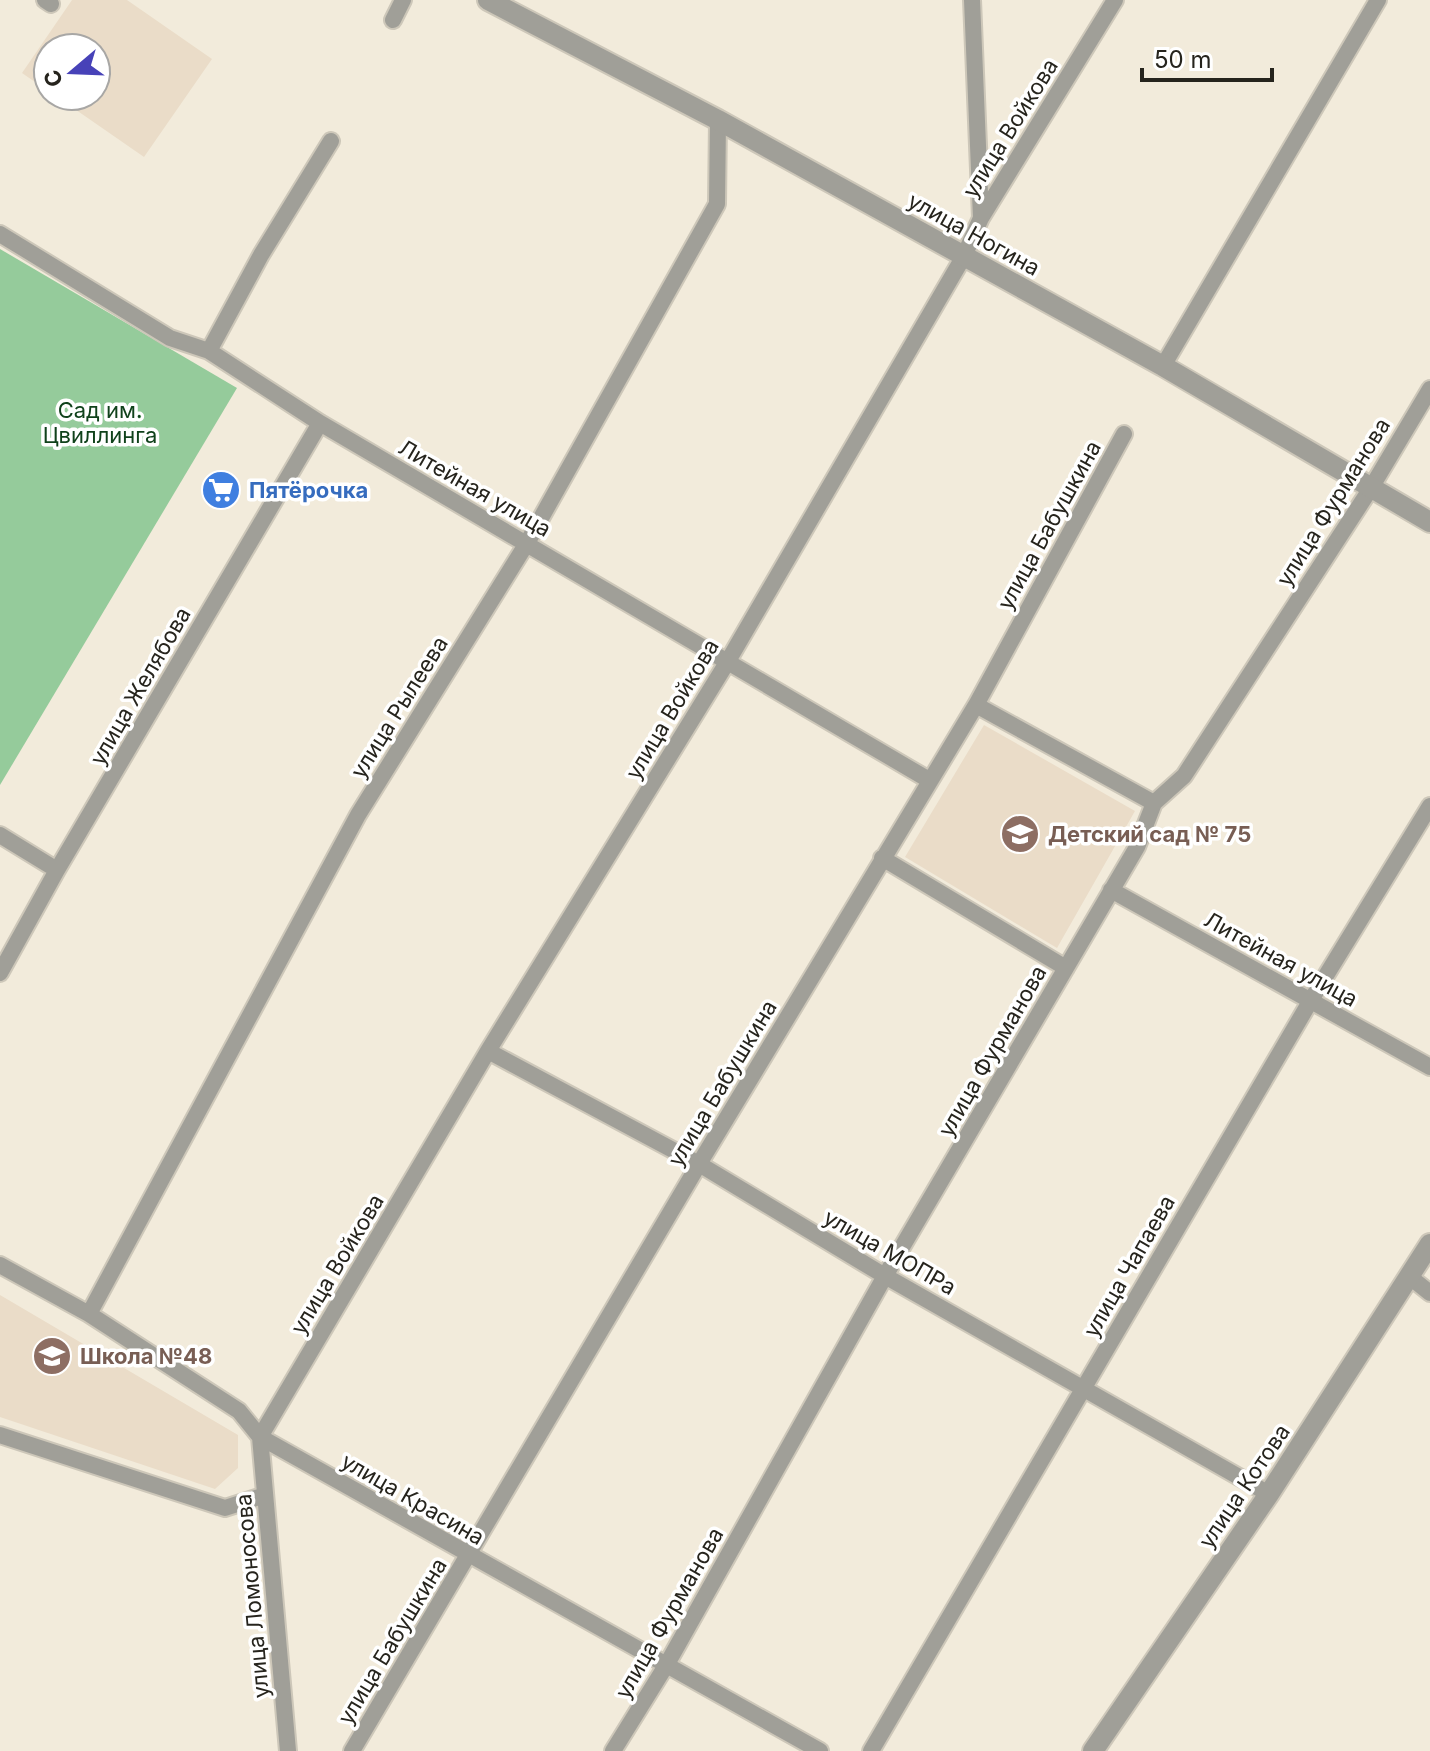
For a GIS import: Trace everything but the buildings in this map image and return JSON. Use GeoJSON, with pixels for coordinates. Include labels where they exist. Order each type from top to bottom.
{"type":"FeatureCollection","features":[{"type":"Feature","properties":{"kind":"street"},"geometry":{"type":"LineString","coordinates":[[393,20],[403,0]]}},
{"type":"Feature","properties":{"kind":"street","name":"улица Ногина"},"geometry":{"type":"LineString","coordinates":[[488,0],[718,120],[1163,366],[1430,522]]}},
{"type":"Feature","properties":{"kind":"street"},"geometry":{"type":"LineString","coordinates":[[972,0],[981,218]]}},
{"type":"Feature","properties":{"kind":"street","name":"улица Войкова"},"geometry":{"type":"LineString","coordinates":[[260,1437],[488,1051],[728,661],[964,256],[981,218],[1115,0]]}},
{"type":"Feature","properties":{"kind":"street"},"geometry":{"type":"LineString","coordinates":[[1163,366],[1378,0]]}},
{"type":"Feature","properties":{"kind":"street","name":"улица Рылеева"},"geometry":{"type":"LineString","coordinates":[[89,1314],[358,815],[527,543],[717,204],[718,120]]}},
{"type":"Feature","properties":{"kind":"street"},"geometry":{"type":"LineString","coordinates":[[209,351],[261,255],[331,141]]}},
{"type":"Feature","properties":{"kind":"street","name":"Литейная улица"},"geometry":{"type":"LineString","coordinates":[[0,234],[170,338],[209,351],[320,423],[929,780]]}},
{"type":"Feature","properties":{"kind":"street","name":"улица Фурманова"},"geometry":{"type":"LineString","coordinates":[[613,1751],[667,1664],[885,1276],[1137,847],[1154,803],[1184,776],[1371,488],[1430,389]]}},
{"type":"Feature","properties":{"kind":"street","name":"улица Желябова"},"geometry":{"type":"LineString","coordinates":[[0,973],[57,870],[320,423]]}},
{"type":"Feature","properties":{"kind":"street","name":"улица Бабушкина"},"geometry":{"type":"LineString","coordinates":[[352,1751],[699,1164],[976,705],[1124,434]]}},
{"type":"Feature","properties":{"kind":"street"},"geometry":{"type":"LineString","coordinates":[[976,705],[1154,803]]}},
{"type":"Feature","properties":{"kind":"street","name":"улица Чапаева"},"geometry":{"type":"LineString","coordinates":[[871,1751],[1311,1000],[1430,806]]}},
{"type":"Feature","properties":{"kind":"street"},"geometry":{"type":"LineString","coordinates":[[0,835],[57,870]]}},
{"type":"Feature","properties":{"kind":"street"},"geometry":{"type":"LineString","coordinates":[[882,858],[1066,968]]}},
{"type":"Feature","properties":{"kind":"street","name":"Литейная улица"},"geometry":{"type":"LineString","coordinates":[[1111,890],[1430,1067]]}},
{"type":"Feature","properties":{"kind":"street","name":"улица МОПРа"},"geometry":{"type":"LineString","coordinates":[[488,1051],[699,1164],[885,1276],[1269,1494]]}},
{"type":"Feature","properties":{"kind":"street","name":"улица Котова"},"geometry":{"type":"LineString","coordinates":[[1096,1749],[1269,1494],[1430,1244]]}},
{"type":"Feature","properties":{"kind":"street","name":"улица Красина"},"geometry":{"type":"LineString","coordinates":[[0,1265],[89,1314],[239,1411],[260,1437],[820,1751]]}},
{"type":"Feature","properties":{"kind":"street"},"geometry":{"type":"LineString","coordinates":[[1410,1277],[1430,1293]]}},
{"type":"Feature","properties":{"kind":"street"},"geometry":{"type":"LineString","coordinates":[[0,1455],[3,1436],[225,1508],[265,1495]]}},
{"type":"Feature","properties":{"kind":"street","name":"улица Ломоносова"},"geometry":{"type":"LineString","coordinates":[[260,1437],[288,1751]]}},
{"type":"Feature","properties":{"kind":"shaded area"},"geometry":{"type":"Polygon","coordinates":[[[72,0],[127,0],[212,59],[144,157],[79,112],[112,112],[112,32],[50,32],[72,0]]]}},
{"type":"Feature","properties":{"kind":"shaded area"},"geometry":{"type":"Polygon","coordinates":[[[32,58],[32,80],[22,73],[32,58]]]}},
{"type":"Feature","properties":{"kind":"shaded area","name":"Детский сад № 75"},"geometry":{"type":"Polygon","coordinates":[[[984,725],[1135,811],[1057,948],[905,857],[984,725]]]}},
{"type":"Feature","properties":{"kind":"shaded area","name":"Школа №48"},"geometry":{"type":"Polygon","coordinates":[[[0,1295],[238,1435],[238,1468],[215,1489],[0,1417],[0,1295]]]}},
{"type":"Feature","properties":{"kind":"green space","name":"Сад им. Цвиллинга"},"geometry":{"type":"Polygon","coordinates":[[[0,249],[237,388],[0,785],[0,249]]]}},
{"type":"Feature","properties":{"kind":"place","name":"Пятёрочка"},"geometry":{"type":"Point","coordinates":[221,490]}},
{"type":"Feature","properties":{"kind":"place","name":"Детский сад № 75"},"geometry":{"type":"Point","coordinates":[1020,834]}},
{"type":"Feature","properties":{"kind":"place","name":"Школа №48"},"geometry":{"type":"Point","coordinates":[52,1356]}}]}
